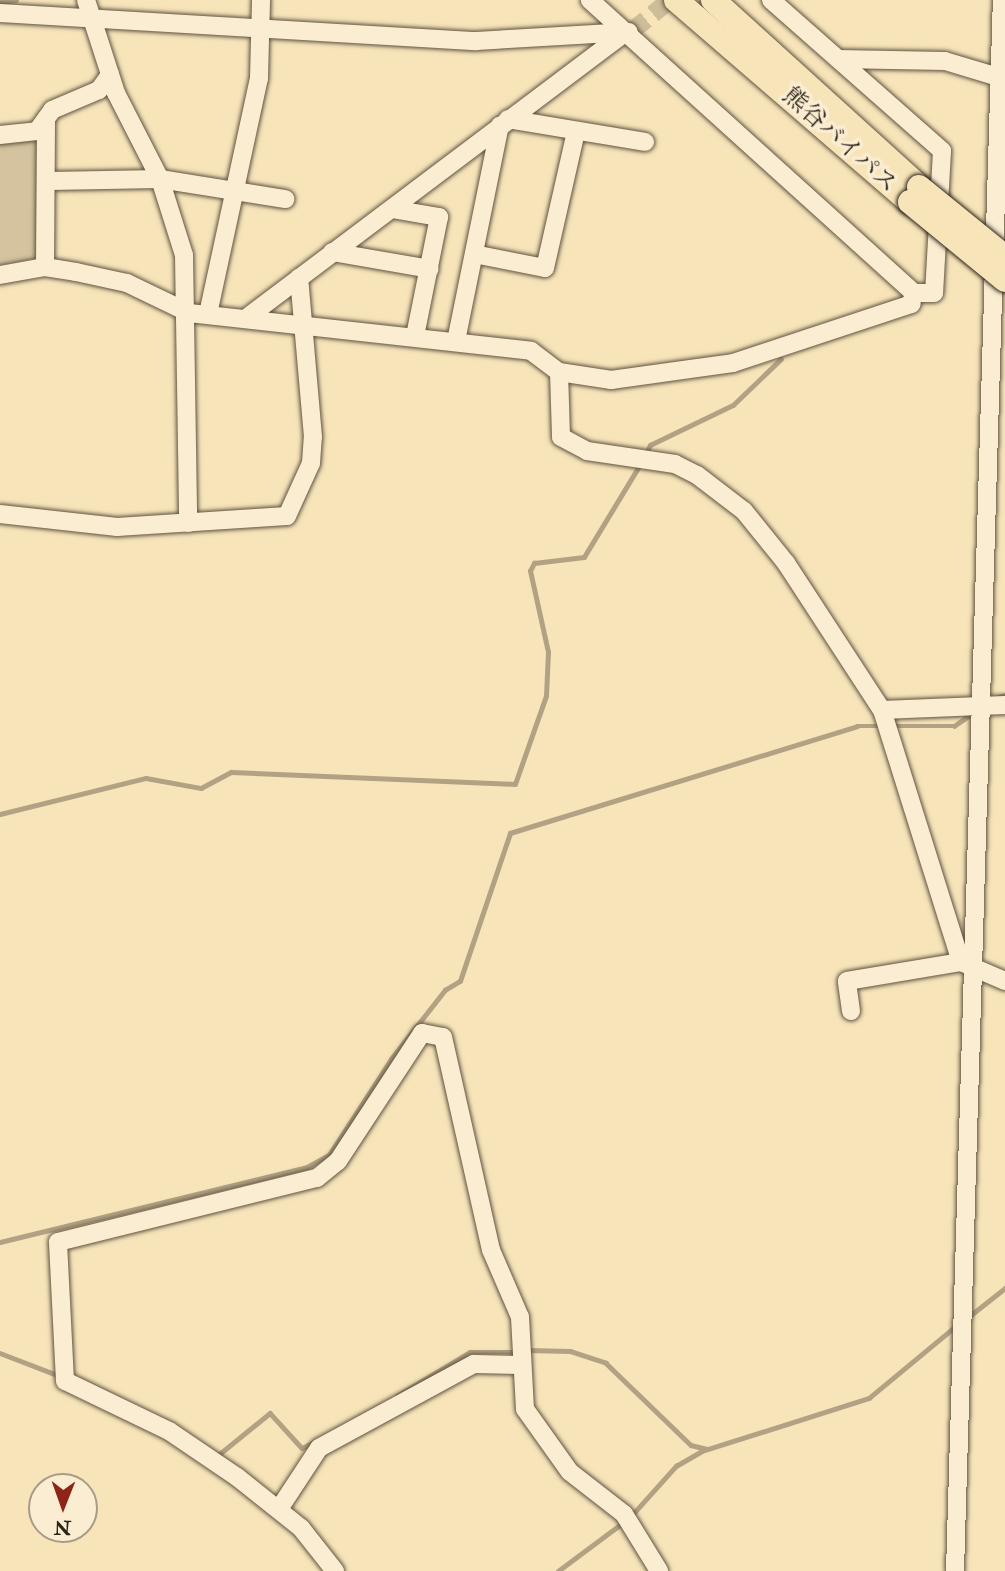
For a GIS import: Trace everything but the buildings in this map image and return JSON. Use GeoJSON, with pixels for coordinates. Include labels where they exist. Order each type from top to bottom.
{"type":"FeatureCollection","features":[{"type":"Feature","properties":{"kind":"highway"},"geometry":{"type":"LineString","coordinates":[[660,0],[759,67]]}},
{"type":"Feature","properties":{"kind":"highway","name":"熊谷バイパス"},"geometry":{"type":"LineString","coordinates":[[676,0],[914,194],[1005,257]]}},
{"type":"Feature","properties":{"kind":"highway","name":"熊谷バイパス"},"geometry":{"type":"LineString","coordinates":[[712,0],[1005,280]]}},
{"type":"Feature","properties":{"kind":"street"},"geometry":{"type":"LineString","coordinates":[[86,0],[110,75],[160,179],[184,255],[190,313],[188,523]]}},
{"type":"Feature","properties":{"kind":"street"},"geometry":{"type":"LineString","coordinates":[[208,314],[259,78],[261,0]]}},
{"type":"Feature","properties":{"kind":"street"},"geometry":{"type":"LineString","coordinates":[[590,0],[914,293],[934,293],[942,151],[771,0]]}},
{"type":"Feature","properties":{"kind":"street"},"geometry":{"type":"LineString","coordinates":[[955,1571],[968,965],[991,704],[1002,0]]}},
{"type":"Feature","properties":{"kind":"street"},"geometry":{"type":"LineString","coordinates":[[0,13],[476,41],[628,32]]}},
{"type":"Feature","properties":{"kind":"street"},"geometry":{"type":"LineString","coordinates":[[249,316],[504,122],[628,32]]}},
{"type":"Feature","properties":{"kind":"street"},"geometry":{"type":"LineString","coordinates":[[838,59],[945,61],[1002,78]]}},
{"type":"Feature","properties":{"kind":"street"},"geometry":{"type":"LineString","coordinates":[[0,135],[37,131],[52,110],[99,90],[110,75]]}},
{"type":"Feature","properties":{"kind":"street"},"geometry":{"type":"LineString","coordinates":[[44,267],[49,181],[46,119]]}},
{"type":"Feature","properties":{"kind":"street"},"geometry":{"type":"LineString","coordinates":[[504,122],[645,142]]}},
{"type":"Feature","properties":{"kind":"street"},"geometry":{"type":"LineString","coordinates":[[456,341],[504,122]]}},
{"type":"Feature","properties":{"kind":"street"},"geometry":{"type":"LineString","coordinates":[[474,254],[545,268],[576,131]]}},
{"type":"Feature","properties":{"kind":"street"},"geometry":{"type":"LineString","coordinates":[[49,181],[160,179],[235,194],[285,199]]}},
{"type":"Feature","properties":{"kind":"street"},"geometry":{"type":"LineString","coordinates":[[392,209],[439,217],[415,336]]}},
{"type":"Feature","properties":{"kind":"street"},"geometry":{"type":"LineString","coordinates":[[332,252],[430,269]]}},
{"type":"Feature","properties":{"kind":"street"},"geometry":{"type":"LineString","coordinates":[[0,275],[44,267],[127,283],[190,313],[249,316],[531,351],[559,372],[644,378],[733,363],[911,304],[914,293]]}},
{"type":"Feature","properties":{"kind":"street"},"geometry":{"type":"LineString","coordinates":[[0,513],[117,527],[287,516],[311,463],[307,323],[299,278]]}},
{"type":"Feature","properties":{"kind":"street"},"geometry":{"type":"LineString","coordinates":[[559,372],[561,437],[587,451],[653,461],[697,475],[744,512],[786,564],[883,714],[968,965]]}},
{"type":"Feature","properties":{"kind":"street"},"geometry":{"type":"LineString","coordinates":[[883,714],[991,704]]}},
{"type":"Feature","properties":{"kind":"street"},"geometry":{"type":"LineString","coordinates":[[851,1012],[847,981],[968,965],[1005,981]]}},
{"type":"Feature","properties":{"kind":"street"},"geometry":{"type":"LineString","coordinates":[[335,1571],[279,1509],[169,1431],[63,1375],[58,1242],[317,1178],[338,1161],[422,1033],[443,1037],[491,1251],[520,1317],[519,1363],[525,1409],[570,1472],[626,1518],[659,1571]]}},
{"type":"Feature","properties":{"kind":"street"},"geometry":{"type":"LineString","coordinates":[[279,1509],[318,1448],[474,1364],[519,1363]]}},
{"type":"Feature","properties":{"kind":"shaded area"},"geometry":{"type":"Polygon","coordinates":[[[42,134],[40,258],[0,265],[0,140],[42,134]]]}},
{"type":"Feature","properties":{"kind":"waterway"},"geometry":{"type":"LineString","coordinates":[[0,2],[16,0]]}},
{"type":"Feature","properties":{"kind":"waterway"},"geometry":{"type":"LineString","coordinates":[[645,455],[650,445],[733,405],[781,359]]}},
{"type":"Feature","properties":{"kind":"waterway"},"geometry":{"type":"LineString","coordinates":[[0,814],[146,778],[201,788],[231,772],[515,784],[546,696],[548,652],[530,571],[534,563],[584,557],[641,463]]}},
{"type":"Feature","properties":{"kind":"waterway"},"geometry":{"type":"LineString","coordinates":[[993,699],[1005,695]]}},
{"type":"Feature","properties":{"kind":"waterway"},"geometry":{"type":"LineString","coordinates":[[893,726],[954,726],[974,712]]}},
{"type":"Feature","properties":{"kind":"waterway"},"geometry":{"type":"LineString","coordinates":[[0,1242],[307,1167],[329,1155],[391,1059],[445,990],[460,981],[510,833],[857,726],[881,726]]}},
{"type":"Feature","properties":{"kind":"waterway"},"geometry":{"type":"LineString","coordinates":[[967,1318],[1005,1288]]}},
{"type":"Feature","properties":{"kind":"waterway"},"geometry":{"type":"LineString","coordinates":[[632,1515],[676,1466],[702,1451],[869,1398],[957,1325]]}},
{"type":"Feature","properties":{"kind":"waterway"},"geometry":{"type":"LineString","coordinates":[[527,1350],[570,1351],[606,1363],[691,1445],[707,1449]]}},
{"type":"Feature","properties":{"kind":"waterway"},"geometry":{"type":"LineString","coordinates":[[397,1396],[470,1352],[518,1352]]}},
{"type":"Feature","properties":{"kind":"waterway"},"geometry":{"type":"LineString","coordinates":[[0,1353],[60,1376]]}},
{"type":"Feature","properties":{"kind":"waterway"},"geometry":{"type":"LineString","coordinates":[[217,1456],[270,1413],[302,1448],[316,1441]]}},
{"type":"Feature","properties":{"kind":"waterway"},"geometry":{"type":"LineString","coordinates":[[558,1571],[625,1521]]}},
{"type":"Feature","properties":{"kind":"tunnel"},"geometry":{"type":"LineString","coordinates":[[632,31],[670,0]]}}]}
